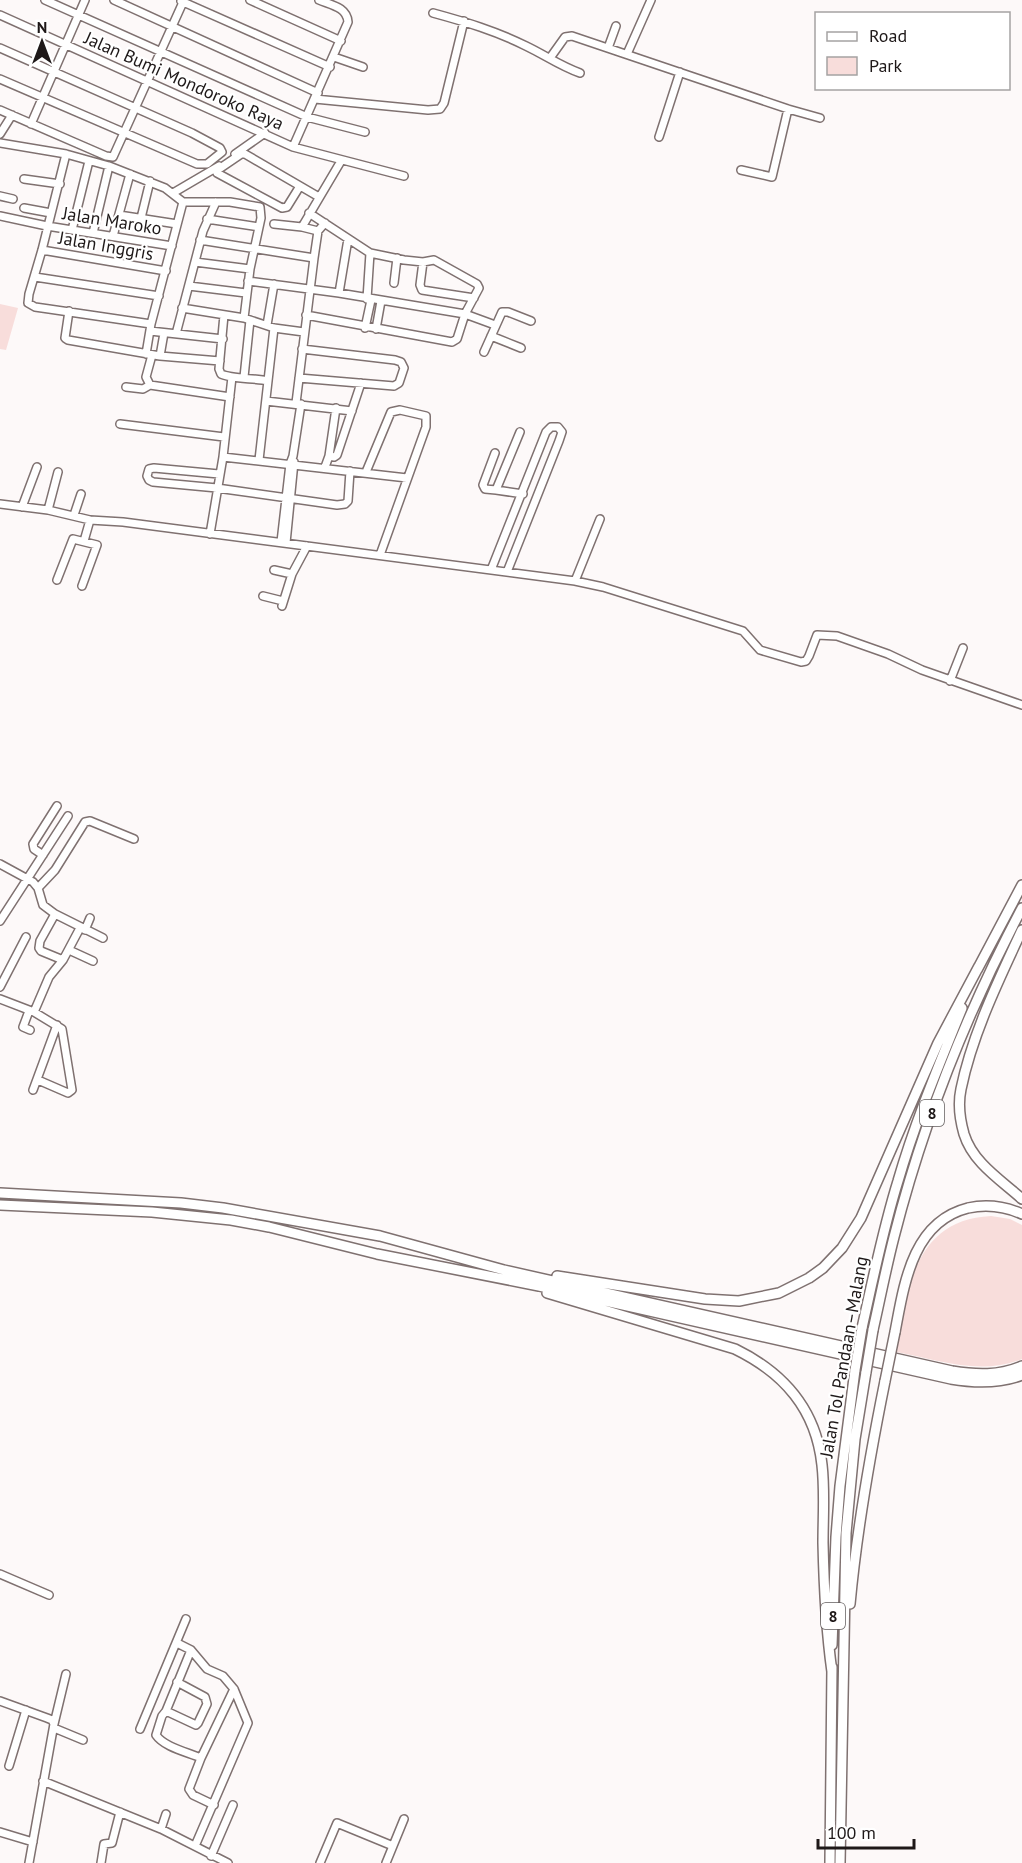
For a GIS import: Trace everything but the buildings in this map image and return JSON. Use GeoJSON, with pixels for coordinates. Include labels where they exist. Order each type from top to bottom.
{"type":"FeatureCollection","features":[{"type":"Feature","properties":{"kind":"highway","name":"Jalan Tol Pandaan–Malang"},"geometry":{"type":"LineString","coordinates":[[830,1863],[832,1672],[837,1517],[845,1438],[862,1329],[882,1236],[898,1179],[936,1071],[979,966],[1022,885]]}},
{"type":"Feature","properties":{"kind":"highway","name":"Jalan Tol Pandaan–Malang"},"geometry":{"type":"LineString","coordinates":[[840,1863],[846,1533],[855,1439],[873,1330],[893,1238],[925,1133],[965,1026],[1002,944],[1022,908]]}},
{"type":"Feature","properties":{"kind":"highway"},"geometry":{"type":"LineString","coordinates":[[1022,930],[981,1023],[961,1090],[960,1104],[964,1136],[972,1149],[991,1174],[1022,1198]]}},
{"type":"Feature","properties":{"kind":"highway"},"geometry":{"type":"LineString","coordinates":[[502,1275],[727,1301],[769,1296],[794,1287],[810,1278],[842,1248],[861,1218],[938,1043],[979,966]]}},
{"type":"Feature","properties":{"kind":"highway"},"geometry":{"type":"LineString","coordinates":[[0,1193],[181,1203],[223,1208],[380,1236],[735,1349],[758,1360],[794,1393],[803,1406],[815,1434],[822,1465],[825,1609],[832,1672]]}},
{"type":"Feature","properties":{"kind":"highway"},"geometry":{"type":"LineString","coordinates":[[0,1205],[152,1212],[231,1220],[269,1227],[377,1254],[502,1275],[952,1371],[986,1374],[1008,1371],[1022,1366]]}},
{"type":"Feature","properties":{"kind":"highway"},"geometry":{"type":"LineString","coordinates":[[843,1669],[865,1483],[903,1289],[914,1256],[920,1245],[945,1218],[966,1209],[988,1206],[1004,1207],[1022,1214]]}},
{"type":"Feature","properties":{"kind":"highway"},"geometry":{"type":"LineString","coordinates":[[502,1275],[562,1291],[951,1379],[992,1382],[1022,1375]]}},
{"type":"Feature","properties":{"kind":"street"},"geometry":{"type":"LineString","coordinates":[[45,0],[307,117],[365,132]]}},
{"type":"Feature","properties":{"kind":"street"},"geometry":{"type":"LineString","coordinates":[[31,124],[85,0]]}},
{"type":"Feature","properties":{"kind":"street"},"geometry":{"type":"LineString","coordinates":[[114,0],[173,26],[316,96],[420,110],[440,109],[444,103],[464,21]]}},
{"type":"Feature","properties":{"kind":"street"},"geometry":{"type":"LineString","coordinates":[[250,0],[341,41]]}},
{"type":"Feature","properties":{"kind":"street"},"geometry":{"type":"LineString","coordinates":[[627,54],[651,0]]}},
{"type":"Feature","properties":{"kind":"street"},"geometry":{"type":"LineString","coordinates":[[0,110],[111,157],[115,155],[162,52],[182,1],[330,67]]}},
{"type":"Feature","properties":{"kind":"street","name":"Jalan Bumi Mondoroko Raya"},"geometry":{"type":"LineString","coordinates":[[0,15],[293,147],[348,25],[348,17],[340,9],[323,1]]}},
{"type":"Feature","properties":{"kind":"street"},"geometry":{"type":"LineString","coordinates":[[433,13],[487,28],[550,58],[560,66],[580,73]]}},
{"type":"Feature","properties":{"kind":"street"},"geometry":{"type":"LineString","coordinates":[[608,48],[616,26]]}},
{"type":"Feature","properties":{"kind":"street"},"geometry":{"type":"LineString","coordinates":[[550,58],[564,39],[569,36],[820,118]]}},
{"type":"Feature","properties":{"kind":"street"},"geometry":{"type":"LineString","coordinates":[[0,48],[192,133],[220,147],[222,152],[207,164],[201,165],[0,79]]}},
{"type":"Feature","properties":{"kind":"street"},"geometry":{"type":"LineString","coordinates":[[334,57],[363,67]]}},
{"type":"Feature","properties":{"kind":"street"},"geometry":{"type":"LineString","coordinates":[[658,137],[680,72]]}},
{"type":"Feature","properties":{"kind":"street"},"geometry":{"type":"LineString","coordinates":[[741,170],[772,177],[788,109]]}},
{"type":"Feature","properties":{"kind":"street"},"geometry":{"type":"LineString","coordinates":[[0,134],[12,115]]}},
{"type":"Feature","properties":{"kind":"street"},"geometry":{"type":"LineString","coordinates":[[175,191],[213,170],[265,133]]}},
{"type":"Feature","properties":{"kind":"street"},"geometry":{"type":"LineString","coordinates":[[0,143],[66,154],[111,167],[175,191]]}},
{"type":"Feature","properties":{"kind":"street"},"geometry":{"type":"LineString","coordinates":[[293,147],[404,176]]}},
{"type":"Feature","properties":{"kind":"street"},"geometry":{"type":"LineString","coordinates":[[66,154],[60,184],[29,294],[29,304],[151,327],[164,333],[223,339]]}},
{"type":"Feature","properties":{"kind":"street"},"geometry":{"type":"LineString","coordinates":[[300,186],[288,206],[282,208],[216,171],[245,154],[320,197]]}},
{"type":"Feature","properties":{"kind":"street"},"geometry":{"type":"LineString","coordinates":[[302,227],[341,160]]}},
{"type":"Feature","properties":{"kind":"street"},"geometry":{"type":"LineString","coordinates":[[72,230],[89,161]]}},
{"type":"Feature","properties":{"kind":"street"},"geometry":{"type":"LineString","coordinates":[[111,167],[122,167],[175,191],[183,202]]}},
{"type":"Feature","properties":{"kind":"street"},"geometry":{"type":"LineString","coordinates":[[93,233],[111,167]]}},
{"type":"Feature","properties":{"kind":"street"},"geometry":{"type":"LineString","coordinates":[[113,236],[130,174]]}},
{"type":"Feature","properties":{"kind":"street"},"geometry":{"type":"LineString","coordinates":[[24,179],[60,184]]}},
{"type":"Feature","properties":{"kind":"street"},"geometry":{"type":"LineString","coordinates":[[141,218],[150,181]]}},
{"type":"Feature","properties":{"kind":"street"},"geometry":{"type":"LineString","coordinates":[[0,196],[13,199]]}},
{"type":"Feature","properties":{"kind":"street"},"geometry":{"type":"LineString","coordinates":[[183,202],[237,202],[260,207],[259,227],[246,292],[244,377]]}},
{"type":"Feature","properties":{"kind":"street"},"geometry":{"type":"LineString","coordinates":[[152,355],[151,327],[183,202]]}},
{"type":"Feature","properties":{"kind":"street"},"geometry":{"type":"LineString","coordinates":[[176,334],[200,240],[216,202]]}},
{"type":"Feature","properties":{"kind":"street"},"geometry":{"type":"LineString","coordinates":[[24,208],[51,213]]}},
{"type":"Feature","properties":{"kind":"street"},"geometry":{"type":"LineString","coordinates":[[306,315],[365,328],[453,342],[457,339],[465,314],[479,288],[478,285],[434,260],[423,262],[370,253],[309,213]]}},
{"type":"Feature","properties":{"kind":"street"},"geometry":{"type":"LineString","coordinates":[[119,215],[177,224]]}},
{"type":"Feature","properties":{"kind":"street","name":"Jalan Maroko"},"geometry":{"type":"LineString","coordinates":[[0,216],[172,246]]}},
{"type":"Feature","properties":{"kind":"street"},"geometry":{"type":"LineString","coordinates":[[207,219],[259,227]]}},
{"type":"Feature","properties":{"kind":"street"},"geometry":{"type":"LineString","coordinates":[[283,542],[309,288],[318,231],[325,223]]}},
{"type":"Feature","properties":{"kind":"street"},"geometry":{"type":"LineString","coordinates":[[274,224],[318,231]]}},
{"type":"Feature","properties":{"kind":"street"},"geometry":{"type":"LineString","coordinates":[[339,293],[348,239]]}},
{"type":"Feature","properties":{"kind":"street"},"geometry":{"type":"LineString","coordinates":[[200,240],[314,258]]}},
{"type":"Feature","properties":{"kind":"street","name":"Jalan Inggris"},"geometry":{"type":"LineString","coordinates":[[42,250],[166,271]]}},
{"type":"Feature","properties":{"kind":"street"},"geometry":{"type":"LineString","coordinates":[[365,328],[369,299],[370,253]]}},
{"type":"Feature","properties":{"kind":"street"},"geometry":{"type":"LineString","coordinates":[[394,284],[397,258]]}},
{"type":"Feature","properties":{"kind":"street"},"geometry":{"type":"LineString","coordinates":[[195,262],[250,269]]}},
{"type":"Feature","properties":{"kind":"street"},"geometry":{"type":"LineString","coordinates":[[423,262],[420,285],[422,290],[474,298]]}},
{"type":"Feature","properties":{"kind":"street"},"geometry":{"type":"LineString","coordinates":[[35,277],[159,296]]}},
{"type":"Feature","properties":{"kind":"street"},"geometry":{"type":"LineString","coordinates":[[248,281],[309,288],[465,314],[495,325]]}},
{"type":"Feature","properties":{"kind":"street"},"geometry":{"type":"LineString","coordinates":[[259,460],[268,381],[274,284]]}},
{"type":"Feature","properties":{"kind":"street"},"geometry":{"type":"LineString","coordinates":[[189,286],[246,292]]}},
{"type":"Feature","properties":{"kind":"street"},"geometry":{"type":"LineString","coordinates":[[376,330],[381,301]]}},
{"type":"Feature","properties":{"kind":"street"},"geometry":{"type":"LineString","coordinates":[[182,308],[304,332]]}},
{"type":"Feature","properties":{"kind":"street"},"geometry":{"type":"LineString","coordinates":[[69,311],[65,331],[67,340],[152,355],[220,362]]}},
{"type":"Feature","properties":{"kind":"street"},"geometry":{"type":"LineString","coordinates":[[484,352],[499,315],[504,312],[531,321]]}},
{"type":"Feature","properties":{"kind":"street"},"geometry":{"type":"LineString","coordinates":[[224,315],[221,374],[268,381]]}},
{"type":"Feature","properties":{"kind":"street"},"geometry":{"type":"LineString","coordinates":[[150,385],[146,377],[152,355],[164,333]]}},
{"type":"Feature","properties":{"kind":"street"},"geometry":{"type":"LineString","coordinates":[[491,336],[521,348]]}},
{"type":"Feature","properties":{"kind":"street"},"geometry":{"type":"LineString","coordinates":[[299,378],[397,385],[404,372],[404,365],[395,360],[302,349]]}},
{"type":"Feature","properties":{"kind":"street"},"geometry":{"type":"LineString","coordinates":[[210,534],[223,457],[232,377]]}},
{"type":"Feature","properties":{"kind":"street"},"geometry":{"type":"LineString","coordinates":[[329,456],[337,456],[361,384]]}},
{"type":"Feature","properties":{"kind":"street"},"geometry":{"type":"LineString","coordinates":[[126,387],[143,389],[150,385],[230,397]]}},
{"type":"Feature","properties":{"kind":"street"},"geometry":{"type":"LineString","coordinates":[[266,401],[352,411]]}},
{"type":"Feature","properties":{"kind":"street"},"geometry":{"type":"LineString","coordinates":[[325,467],[329,456],[336,408]]}},
{"type":"Feature","properties":{"kind":"street"},"geometry":{"type":"LineString","coordinates":[[366,472],[389,414],[396,410],[406,411],[424,415],[427,418],[426,427],[380,555]]}},
{"type":"Feature","properties":{"kind":"street"},"geometry":{"type":"LineString","coordinates":[[120,424],[224,437]]}},
{"type":"Feature","properties":{"kind":"street"},"geometry":{"type":"LineString","coordinates":[[492,570],[547,430],[552,427],[560,428],[562,435],[560,441],[507,572]]}},
{"type":"Feature","properties":{"kind":"street"},"geometry":{"type":"LineString","coordinates":[[496,490],[520,432]]}},
{"type":"Feature","properties":{"kind":"street"},"geometry":{"type":"LineString","coordinates":[[495,453],[483,485],[485,489],[522,494]]}},
{"type":"Feature","properties":{"kind":"street"},"geometry":{"type":"LineString","coordinates":[[223,457],[293,461],[407,478]]}},
{"type":"Feature","properties":{"kind":"street"},"geometry":{"type":"LineString","coordinates":[[21,507],[37,467]]}},
{"type":"Feature","properties":{"kind":"street"},"geometry":{"type":"LineString","coordinates":[[219,474],[159,468],[151,468],[147,472],[148,478],[153,482],[217,488],[337,505],[348,501],[350,471]]}},
{"type":"Feature","properties":{"kind":"street"},"geometry":{"type":"LineString","coordinates":[[48,510],[58,472]]}},
{"type":"Feature","properties":{"kind":"street"},"geometry":{"type":"LineString","coordinates":[[74,515],[81,494]]}},
{"type":"Feature","properties":{"kind":"street"},"geometry":{"type":"LineString","coordinates":[[0,504],[48,510],[90,520],[283,542],[575,581],[603,587],[743,631],[757,648],[798,662],[807,660],[816,636],[829,634],[888,654],[950,681],[1022,705]]}},
{"type":"Feature","properties":{"kind":"street"},"geometry":{"type":"LineString","coordinates":[[575,581],[600,519]]}},
{"type":"Feature","properties":{"kind":"street"},"geometry":{"type":"LineString","coordinates":[[84,541],[90,520]]}},
{"type":"Feature","properties":{"kind":"street"},"geometry":{"type":"LineString","coordinates":[[57,580],[73,539],[84,541],[97,545],[82,586]]}},
{"type":"Feature","properties":{"kind":"street"},"geometry":{"type":"LineString","coordinates":[[263,596],[283,604],[292,574],[307,546]]}},
{"type":"Feature","properties":{"kind":"street"},"geometry":{"type":"LineString","coordinates":[[274,570],[292,574]]}},
{"type":"Feature","properties":{"kind":"street"},"geometry":{"type":"LineString","coordinates":[[950,681],[963,648]]}},
{"type":"Feature","properties":{"kind":"street"},"geometry":{"type":"LineString","coordinates":[[43,855],[34,849],[33,844],[57,806]]}},
{"type":"Feature","properties":{"kind":"street"},"geometry":{"type":"LineString","coordinates":[[0,921],[68,816]]}},
{"type":"Feature","properties":{"kind":"street"},"geometry":{"type":"LineString","coordinates":[[38,888],[55,870],[85,822],[90,821],[134,839]]}},
{"type":"Feature","properties":{"kind":"street"},"geometry":{"type":"LineString","coordinates":[[0,864],[28,879],[38,888],[43,905],[55,914],[103,938]]}},
{"type":"Feature","properties":{"kind":"street"},"geometry":{"type":"LineString","coordinates":[[55,914],[40,940],[39,948],[63,960]]}},
{"type":"Feature","properties":{"kind":"street"},"geometry":{"type":"LineString","coordinates":[[30,1030],[23,1027],[49,977],[90,918]]}},
{"type":"Feature","properties":{"kind":"street"},"geometry":{"type":"LineString","coordinates":[[0,987],[26,937]]}},
{"type":"Feature","properties":{"kind":"street"},"geometry":{"type":"LineString","coordinates":[[69,950],[93,961]]}},
{"type":"Feature","properties":{"kind":"street"},"geometry":{"type":"LineString","coordinates":[[0,999],[57,1025],[64,1034],[72,1090],[68,1093],[38,1080]]}},
{"type":"Feature","properties":{"kind":"street"},"geometry":{"type":"LineString","coordinates":[[33,1090],[57,1025]]}},
{"type":"Feature","properties":{"kind":"street"},"geometry":{"type":"LineString","coordinates":[[0,1574],[49,1594]]}},
{"type":"Feature","properties":{"kind":"street"},"geometry":{"type":"LineString","coordinates":[[140,1729],[186,1619]]}},
{"type":"Feature","properties":{"kind":"street"},"geometry":{"type":"LineString","coordinates":[[177,1643],[191,1650],[204,1667],[223,1676],[234,1689],[248,1724],[195,1846]]}},
{"type":"Feature","properties":{"kind":"street"},"geometry":{"type":"LineString","coordinates":[[191,1650],[156,1734],[157,1737],[201,1758]]}},
{"type":"Feature","properties":{"kind":"street"},"geometry":{"type":"LineString","coordinates":[[29,1863],[66,1674]]}},
{"type":"Feature","properties":{"kind":"street"},"geometry":{"type":"LineString","coordinates":[[149,1711],[197,1724],[207,1704],[205,1697],[177,1682]]}},
{"type":"Feature","properties":{"kind":"street"},"geometry":{"type":"LineString","coordinates":[[214,1805],[193,1795],[189,1789],[234,1689]]}},
{"type":"Feature","properties":{"kind":"street"},"geometry":{"type":"LineString","coordinates":[[0,1701],[50,1719],[54,1726],[83,1740]]}},
{"type":"Feature","properties":{"kind":"street"},"geometry":{"type":"LineString","coordinates":[[9,1766],[26,1710]]}},
{"type":"Feature","properties":{"kind":"street"},"geometry":{"type":"LineString","coordinates":[[44,1780],[161,1829],[228,1863]]}},
{"type":"Feature","properties":{"kind":"street"},"geometry":{"type":"LineString","coordinates":[[211,1856],[233,1805]]}},
{"type":"Feature","properties":{"kind":"street"},"geometry":{"type":"LineString","coordinates":[[101,1863],[104,1844],[112,1843],[120,1812]]}},
{"type":"Feature","properties":{"kind":"street"},"geometry":{"type":"LineString","coordinates":[[161,1829],[166,1814]]}},
{"type":"Feature","properties":{"kind":"street"},"geometry":{"type":"LineString","coordinates":[[386,1863],[404,1819]]}},
{"type":"Feature","properties":{"kind":"street"},"geometry":{"type":"LineString","coordinates":[[320,1863],[337,1823],[393,1846]]}},
{"type":"Feature","properties":{"kind":"street"},"geometry":{"type":"LineString","coordinates":[[0,1841],[2,1833],[33,1842]]}},
{"type":"Feature","properties":{"kind":"green space"},"geometry":{"type":"Polygon","coordinates":[[[0,304],[18,308],[6,350],[0,349],[0,304]]]}},
{"type":"Feature","properties":{"kind":"green space"},"geometry":{"type":"Polygon","coordinates":[[[991,1216],[1010,1219],[1022,1225],[1022,1359],[1007,1364],[975,1366],[897,1352],[911,1282],[930,1244],[945,1230],[965,1220],[991,1216]]]}}]}
